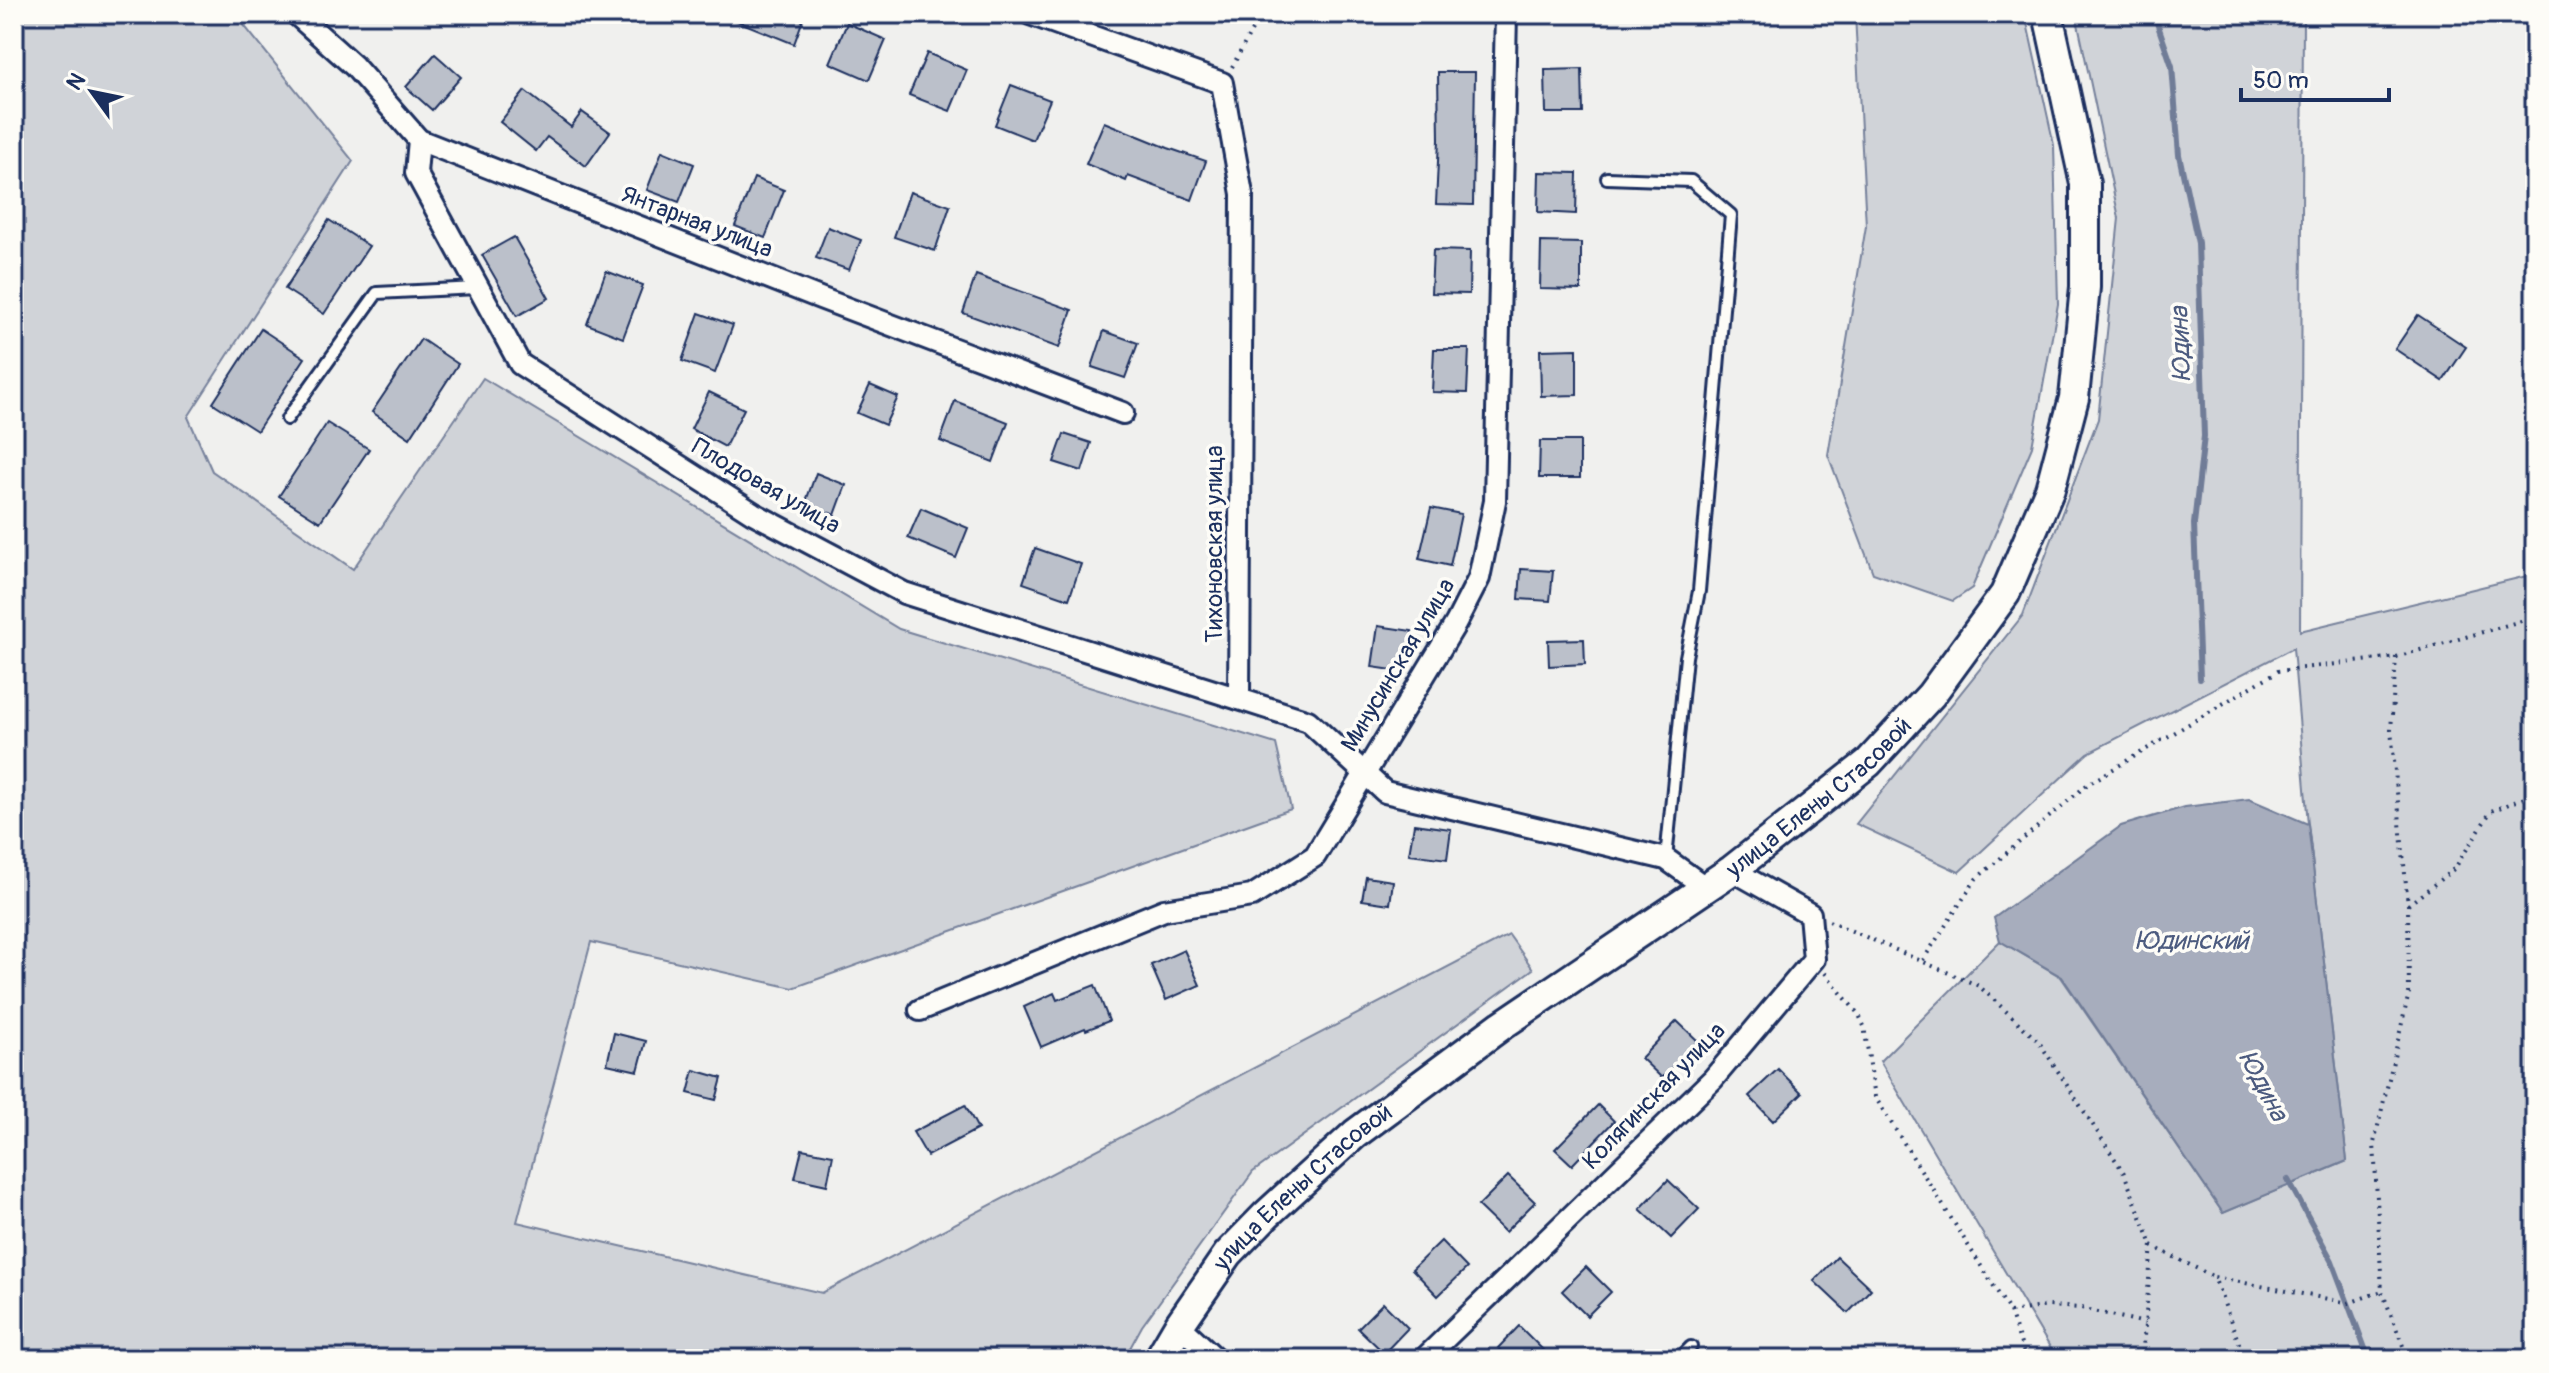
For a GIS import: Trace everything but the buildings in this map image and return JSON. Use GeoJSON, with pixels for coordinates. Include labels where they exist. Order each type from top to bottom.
{"type":"FeatureCollection","features":[{"type":"Feature","properties":{"kind":"main road","name":"улица Елены Стасовой"},"geometry":{"type":"LineString","coordinates":[[1159,1359],[1228,1254],[1355,1134],[1502,1025],[1732,870],[1868,763],[1931,695],[2005,594],[2050,489],[2074,398],[2085,287],[2085,184],[2048,14]]}},
{"type":"Feature","properties":{"kind":"street","name":"Янтарная улица"},"geometry":{"type":"LineString","coordinates":[[296,14],[354,66],[419,140],[805,293],[1123,413]]}},
{"type":"Feature","properties":{"kind":"street"},"geometry":{"type":"LineString","coordinates":[[1030,14],[1222,83]]}},
{"type":"Feature","properties":{"kind":"street","name":"Минусинская улица"},"geometry":{"type":"LineString","coordinates":[[920,1010],[1164,910],[1252,896],[1315,856],[1456,623],[1479,578],[1495,501],[1506,14]]}},
{"type":"Feature","properties":{"kind":"street","name":"Тихоновская улица"},"geometry":{"type":"LineString","coordinates":[[1222,83],[1242,194],[1239,699]]}},
{"type":"Feature","properties":{"kind":"street","name":"Плодовая улица"},"geometry":{"type":"LineString","coordinates":[[419,140],[416,173],[520,364],[753,513],[904,593],[1239,699]]}},
{"type":"Feature","properties":{"kind":"street"},"geometry":{"type":"LineString","coordinates":[[1239,699],[1308,721],[1385,792],[1666,859],[1705,887]]}},
{"type":"Feature","properties":{"kind":"street"},"geometry":{"type":"LineString","coordinates":[[1732,870],[1810,914],[1814,959]]}},
{"type":"Feature","properties":{"kind":"street","name":"Колягинская улица"},"geometry":{"type":"LineString","coordinates":[[1426,1357],[1713,1079],[1814,959]]}},
{"type":"Feature","properties":{"kind":"street"},"geometry":{"type":"LineString","coordinates":[[1179,1325],[1216,1359]]}},
{"type":"Feature","properties":{"kind":"lane"},"geometry":{"type":"LineString","coordinates":[[1607,178],[1691,181],[1731,215],[1699,591],[1686,657],[1666,859]]}},
{"type":"Feature","properties":{"kind":"lane"},"geometry":{"type":"LineString","coordinates":[[287,419],[377,293],[477,288]]}},
{"type":"Feature","properties":{"kind":"lane"},"geometry":{"type":"LineString","coordinates":[[1679,1359],[1691,1347]]}},
{"type":"Feature","properties":{"kind":"path"},"geometry":{"type":"LineString","coordinates":[[1222,83],[1252,30],[1248,14]]}},
{"type":"Feature","properties":{"kind":"path"},"geometry":{"type":"LineString","coordinates":[[1923,960],[1976,879],[2088,784],[2278,671],[2396,657],[2533,618],[2535,638]]}},
{"type":"Feature","properties":{"kind":"path"},"geometry":{"type":"LineString","coordinates":[[2396,657],[2391,730],[2408,905],[2409,993],[2374,1143],[2382,1291],[2408,1359]]}},
{"type":"Feature","properties":{"kind":"path"},"geometry":{"type":"LineString","coordinates":[[2408,905],[2455,868],[2491,811],[2535,794]]}},
{"type":"Feature","properties":{"kind":"path"},"geometry":{"type":"LineString","coordinates":[[1810,914],[1979,986],[2039,1042],[2124,1173],[2152,1245],[2142,1359]]}},
{"type":"Feature","properties":{"kind":"path"},"geometry":{"type":"LineString","coordinates":[[1814,959],[1859,1015],[1864,1026],[1875,1097],[2010,1312],[2026,1359]]}},
{"type":"Feature","properties":{"kind":"path"},"geometry":{"type":"LineString","coordinates":[[2152,1245],[2214,1277],[2349,1303],[2382,1291]]}},
{"type":"Feature","properties":{"kind":"path"},"geometry":{"type":"LineString","coordinates":[[2214,1277],[2245,1359]]}},
{"type":"Feature","properties":{"kind":"path"},"geometry":{"type":"LineString","coordinates":[[2010,1312],[2049,1306],[2081,1308],[2145,1323]]}},
{"type":"Feature","properties":{"kind":"shaded area"},"geometry":{"type":"Polygon","coordinates":[[[14,14],[235,14],[353,161],[188,417],[212,471],[353,569],[483,378],[899,629],[1276,744],[1291,809],[793,988],[591,942],[517,1222],[822,1293],[1509,935],[1533,969],[1253,1172],[1142,1326],[1124,1359],[14,1359],[14,14]]]}},
{"type":"Feature","properties":{"kind":"shaded area"},"geometry":{"type":"Polygon","coordinates":[[[1855,14],[2025,14],[2054,145],[2058,304],[2032,447],[1972,588],[1953,601],[1873,573],[1828,455],[1866,226],[1855,14]]]}},
{"type":"Feature","properties":{"kind":"shaded area"},"geometry":{"type":"Polygon","coordinates":[[[2076,14],[2303,14],[2300,631],[2535,574],[2535,1359],[2057,1359],[1880,1061],[2000,941],[2061,977],[2223,1213],[2347,1161],[2308,824],[2293,648],[2088,753],[1959,872],[1856,824],[2023,615],[2098,419],[2119,218],[2076,14]]]}},
{"type":"Feature","properties":{"kind":"water","name":"Юдинский"},"geometry":{"type":"Polygon","coordinates":[[[2249,799],[2308,824],[2347,1161],[2223,1213],[2062,977],[2000,941],[1994,918],[2121,826],[2185,807],[2249,799]]]}},
{"type":"Feature","properties":{"kind":"waterway","name":"Юдина"},"geometry":{"type":"LineString","coordinates":[[2154,14],[2172,66],[2179,155],[2198,243],[2204,436],[2194,524],[2200,678]]}},
{"type":"Feature","properties":{"kind":"waterway","name":"Юдина"},"geometry":{"type":"LineString","coordinates":[[2288,1180],[2332,1261],[2369,1359]]}}]}
